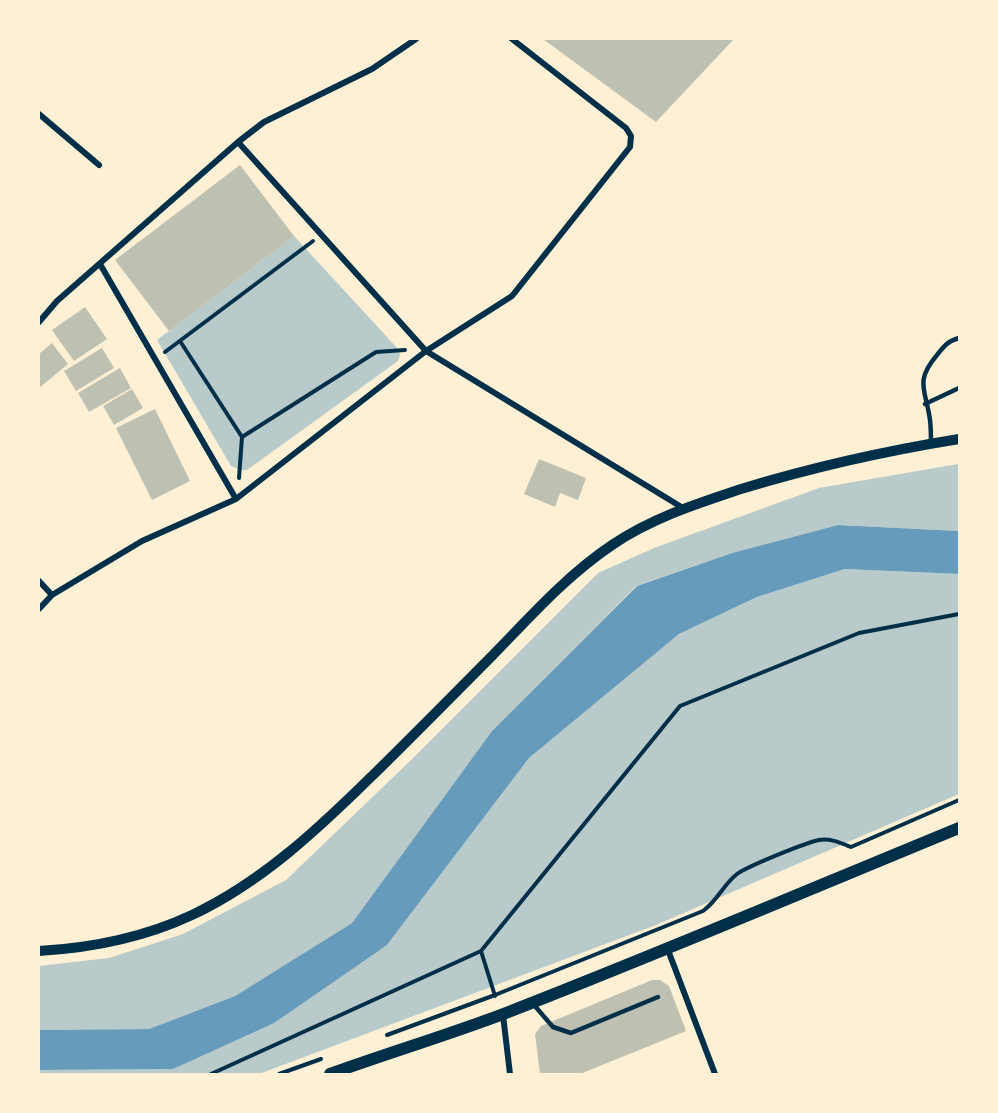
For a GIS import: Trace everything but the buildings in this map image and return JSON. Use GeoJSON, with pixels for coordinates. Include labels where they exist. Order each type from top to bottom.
{"type":"FeatureCollection","features":[{"type":"Feature","properties":{"kind":"main road"},"geometry":{"type":"LineString","coordinates":[[330,1074],[532,1003],[668,950],[779,901],[959,828]]}},
{"type":"Feature","properties":{"kind":"street"},"geometry":{"type":"LineString","coordinates":[[39,322],[57,300],[264,122],[372,69],[416,39]]}},
{"type":"Feature","properties":{"kind":"street"},"geometry":{"type":"LineString","coordinates":[[39,609],[52,595],[142,542],[236,499],[426,351],[512,296],[630,147],[631,136],[626,128],[512,39]]}},
{"type":"Feature","properties":{"kind":"street"},"geometry":{"type":"LineString","coordinates":[[39,114],[99,165]]}},
{"type":"Feature","properties":{"kind":"street"},"geometry":{"type":"LineString","coordinates":[[238,142],[426,351],[683,508]]}},
{"type":"Feature","properties":{"kind":"street"},"geometry":{"type":"LineString","coordinates":[[100,264],[236,499]]}},
{"type":"Feature","properties":{"kind":"street"},"geometry":{"type":"LineString","coordinates":[[39,951],[104,943],[190,916],[264,873],[332,815],[431,718],[543,601],[610,546],[647,524],[683,508],[819,467],[887,451],[959,439]]}},
{"type":"Feature","properties":{"kind":"street"},"geometry":{"type":"LineString","coordinates":[[39,581],[52,595]]}},
{"type":"Feature","properties":{"kind":"street"},"geometry":{"type":"LineString","coordinates":[[668,950],[715,1074]]}},
{"type":"Feature","properties":{"kind":"street"},"geometry":{"type":"LineString","coordinates":[[502,1014],[510,1074]]}},
{"type":"Feature","properties":{"kind":"lane"},"geometry":{"type":"LineString","coordinates":[[932,444],[922,382],[925,374],[948,342],[959,338]]}},
{"type":"Feature","properties":{"kind":"lane"},"geometry":{"type":"LineString","coordinates":[[926,404],[959,388]]}},
{"type":"Feature","properties":{"kind":"lane"},"geometry":{"type":"LineString","coordinates":[[532,1003],[553,1027],[571,1033],[658,997]]}},
{"type":"Feature","properties":{"kind":"path"},"geometry":{"type":"LineString","coordinates":[[155,360],[321,234]]}},
{"type":"Feature","properties":{"kind":"path"},"geometry":{"type":"LineString","coordinates":[[180,341],[242,437],[236,499]]}},
{"type":"Feature","properties":{"kind":"path"},"geometry":{"type":"LineString","coordinates":[[242,437],[376,352],[426,351]]}},
{"type":"Feature","properties":{"kind":"path"},"geometry":{"type":"LineString","coordinates":[[211,1074],[481,951],[680,706],[859,633],[959,614]]}},
{"type":"Feature","properties":{"kind":"path"},"geometry":{"type":"LineString","coordinates":[[376,1039],[495,995],[703,911],[714,903],[738,873],[784,853],[820,840],[834,841],[850,847],[959,800]]}},
{"type":"Feature","properties":{"kind":"path"},"geometry":{"type":"LineString","coordinates":[[481,951],[502,1014]]}},
{"type":"Feature","properties":{"kind":"path"},"geometry":{"type":"LineString","coordinates":[[279,1074],[322,1058]]}},
{"type":"Feature","properties":{"kind":"shaded area"},"geometry":{"type":"Polygon","coordinates":[[[294,236],[399,350],[400,355],[398,361],[247,470],[240,470],[231,466],[157,340],[294,236]]]}},
{"type":"Feature","properties":{"kind":"shaded area"},"geometry":{"type":"Polygon","coordinates":[[[958,464],[959,531],[838,525],[732,553],[636,586],[492,731],[352,923],[235,996],[149,1029],[39,1030],[39,966],[109,958],[183,934],[286,880],[409,762],[598,573],[654,548],[819,488],[958,464]]]}},
{"type":"Feature","properties":{"kind":"shaded area"},"geometry":{"type":"Polygon","coordinates":[[[845,569],[959,574],[959,794],[656,925],[259,1074],[39,1074],[39,1070],[173,1069],[387,945],[529,758],[679,634],[757,597],[845,569]]]}},
{"type":"Feature","properties":{"kind":"water"},"geometry":{"type":"Polygon","coordinates":[[[838,525],[959,531],[959,574],[845,569],[757,597],[679,634],[529,758],[387,945],[274,1023],[173,1069],[39,1070],[39,1030],[149,1029],[235,996],[352,923],[492,731],[637,586],[732,553],[838,525]]]}}]}
